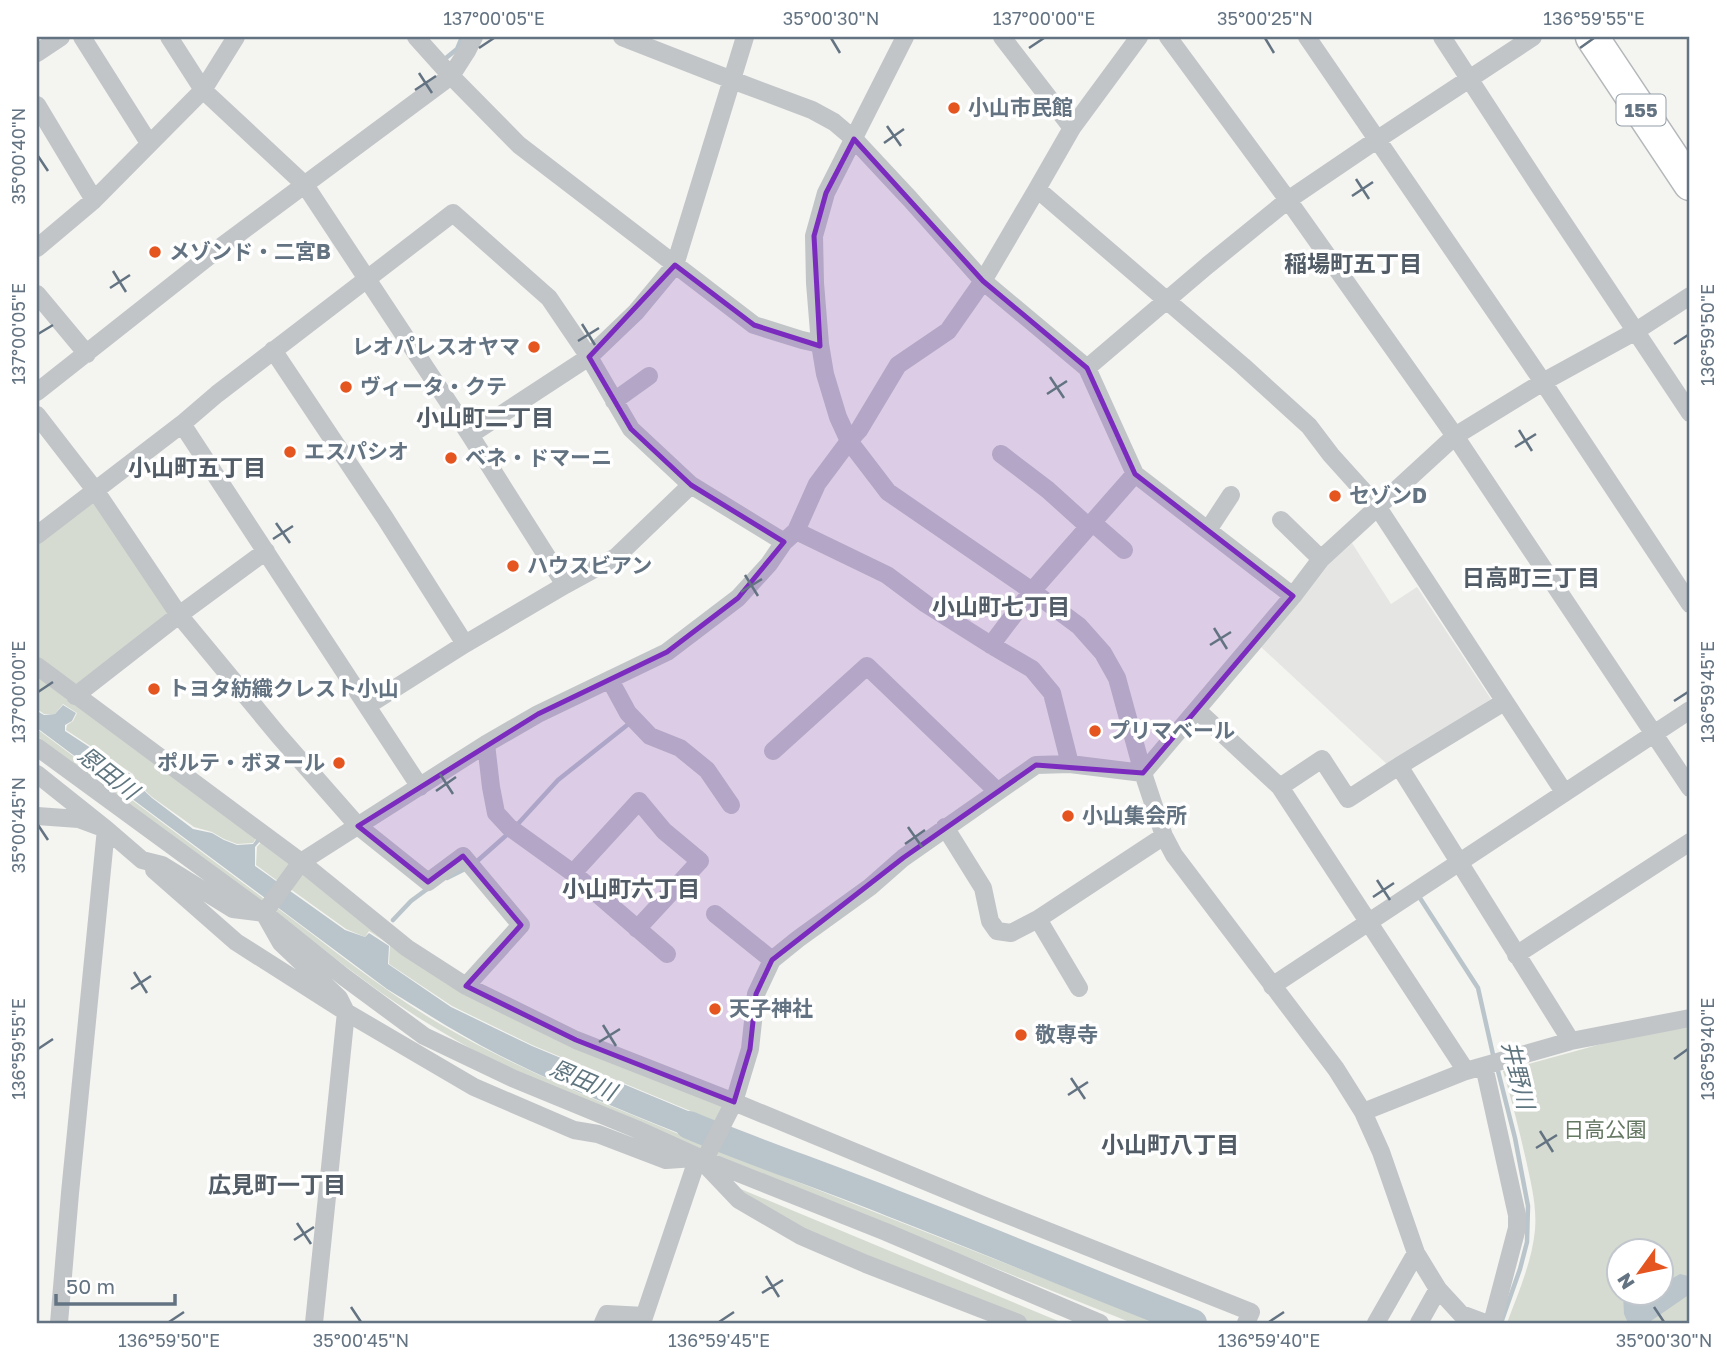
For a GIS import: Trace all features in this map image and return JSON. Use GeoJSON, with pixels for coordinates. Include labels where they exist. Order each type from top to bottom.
{"type":"FeatureCollection","features":[{"type":"Feature","properties":{"kind":"highway","name":"155"},"geometry":{"type":"LineString","coordinates":[[1592,37],[1690,184]]}},
{"type":"Feature","properties":{"kind":"highway","name":"155"},"geometry":{"type":"LineString","coordinates":[[1615,37],[1690,153]]}},
{"type":"Feature","properties":{"kind":"street"},"geometry":{"type":"LineString","coordinates":[[37,53],[61,37]]}},
{"type":"Feature","properties":{"kind":"street"},"geometry":{"type":"LineString","coordinates":[[82,37],[149,144]]}},
{"type":"Feature","properties":{"kind":"street"},"geometry":{"type":"LineString","coordinates":[[169,37],[203,90],[305,186],[470,435],[565,585]]}},
{"type":"Feature","properties":{"kind":"street"},"geometry":{"type":"LineString","coordinates":[[37,248],[94,200],[203,90],[236,37]]}},
{"type":"Feature","properties":{"kind":"street"},"geometry":{"type":"LineString","coordinates":[[416,37],[519,145],[675,265],[754,325],[820,344]]}},
{"type":"Feature","properties":{"kind":"street"},"geometry":{"type":"LineString","coordinates":[[37,392],[222,246],[451,76],[474,37]]}},
{"type":"Feature","properties":{"kind":"street"},"geometry":{"type":"LineString","coordinates":[[622,37],[813,110],[834,122],[854,139],[983,281],[1087,368],[1135,474],[1293,596]]}},
{"type":"Feature","properties":{"kind":"street"},"geometry":{"type":"LineString","coordinates":[[470,435],[589,357],[636,312],[675,265],[745,37]]}},
{"type":"Feature","properties":{"kind":"street"},"geometry":{"type":"LineString","coordinates":[[905,37],[825,193],[814,236],[820,344],[825,374],[838,417],[849,441],[888,492],[1079,626],[1103,653],[1117,678],[1143,774],[1164,836],[1174,855],[1336,1069],[1363,1112],[1381,1152],[1416,1253],[1438,1289],[1461,1314],[1485,1323]]}},
{"type":"Feature","properties":{"kind":"street"},"geometry":{"type":"LineString","coordinates":[[1002,37],[1072,128]]}},
{"type":"Feature","properties":{"kind":"street"},"geometry":{"type":"LineString","coordinates":[[264,914],[301,862],[538,714],[667,652],[738,598],[790,536],[817,484],[859,430],[898,365],[948,331],[983,281],[1072,128],[1139,37]]}},
{"type":"Feature","properties":{"kind":"street"},"geometry":{"type":"LineString","coordinates":[[1168,37],[1455,436],[1690,788]]}},
{"type":"Feature","properties":{"kind":"street"},"geometry":{"type":"LineString","coordinates":[[1307,37],[1543,382],[1690,604]]}},
{"type":"Feature","properties":{"kind":"street"},"geometry":{"type":"LineString","coordinates":[[1442,37],[1690,413]]}},
{"type":"Feature","properties":{"kind":"street"},"geometry":{"type":"LineString","coordinates":[[1087,368],[1287,200],[1533,37]]}},
{"type":"Feature","properties":{"kind":"street"},"geometry":{"type":"LineString","coordinates":[[37,104],[94,200]]}},
{"type":"Feature","properties":{"kind":"street"},"geometry":{"type":"LineString","coordinates":[[1037,189],[1309,426],[1377,506],[1564,792]]}},
{"type":"Feature","properties":{"kind":"street"},"geometry":{"type":"LineString","coordinates":[[37,535],[453,213],[549,298],[589,357],[631,429],[691,485],[790,536],[887,575],[926,604],[1032,669],[1052,693],[1070,764]]}},
{"type":"Feature","properties":{"kind":"street"},"geometry":{"type":"LineString","coordinates":[[37,294],[87,354]]}},
{"type":"Feature","properties":{"kind":"street"},"geometry":{"type":"LineString","coordinates":[[1143,774],[1321,559],[1455,436],[1543,382],[1636,331],[1690,296]]}},
{"type":"Feature","properties":{"kind":"street"},"geometry":{"type":"LineString","coordinates":[[273,350],[466,644]]}},
{"type":"Feature","properties":{"kind":"street"},"geometry":{"type":"LineString","coordinates":[[614,401],[649,376]]}},
{"type":"Feature","properties":{"kind":"street"},"geometry":{"type":"LineString","coordinates":[[37,415],[95,490],[179,615],[358,826],[428,883],[463,856],[521,925],[466,986]]}},
{"type":"Feature","properties":{"kind":"street"},"geometry":{"type":"LineString","coordinates":[[182,424],[419,787]]}},
{"type":"Feature","properties":{"kind":"street"},"geometry":{"type":"LineString","coordinates":[[1001,454],[1124,550]]}},
{"type":"Feature","properties":{"kind":"street"},"geometry":{"type":"LineString","coordinates":[[991,645],[1032,591],[1135,474]]}},
{"type":"Feature","properties":{"kind":"street"},"geometry":{"type":"LineString","coordinates":[[367,706],[466,644],[616,557],[691,485]]}},
{"type":"Feature","properties":{"kind":"street"},"geometry":{"type":"LineString","coordinates":[[1208,530],[1231,495]]}},
{"type":"Feature","properties":{"kind":"street"},"geometry":{"type":"LineString","coordinates":[[1281,520],[1321,559]]}},
{"type":"Feature","properties":{"kind":"street"},"geometry":{"type":"LineString","coordinates":[[75,696],[266,551]]}},
{"type":"Feature","properties":{"kind":"street"},"geometry":{"type":"LineString","coordinates":[[37,666],[301,862],[407,948],[466,986],[576,1040],[734,1102],[1249,1318]]}},
{"type":"Feature","properties":{"kind":"street"},"geometry":{"type":"LineString","coordinates":[[773,751],[867,666],[997,791]]}},
{"type":"Feature","properties":{"kind":"street"},"geometry":{"type":"LineString","coordinates":[[610,680],[628,713],[650,736],[680,748],[707,770],[731,805]]}},
{"type":"Feature","properties":{"kind":"street"},"geometry":{"type":"LineString","coordinates":[[1280,786],[1322,759],[1348,799],[1504,702]]}},
{"type":"Feature","properties":{"kind":"street"},"geometry":{"type":"LineString","coordinates":[[1197,710],[1280,786],[1466,1071]]}},
{"type":"Feature","properties":{"kind":"street"},"geometry":{"type":"LineString","coordinates":[[1272,986],[1690,710]]}},
{"type":"Feature","properties":{"kind":"street"},"geometry":{"type":"LineString","coordinates":[[486,744],[496,813],[514,832],[573,873],[667,954]]}},
{"type":"Feature","properties":{"kind":"street"},"geometry":{"type":"LineString","coordinates":[[37,747],[424,1036],[512,1078],[1100,1323]]}},
{"type":"Feature","properties":{"kind":"street"},"geometry":{"type":"LineString","coordinates":[[603,1323],[607,1314],[643,1320],[702,1158],[734,1102],[750,1049],[755,994],[772,960],[870,887],[903,858],[1036,765],[1070,764],[1143,774]]}},
{"type":"Feature","properties":{"kind":"street"},"geometry":{"type":"LineString","coordinates":[[1399,766],[1571,1041]]}},
{"type":"Feature","properties":{"kind":"street"},"geometry":{"type":"LineString","coordinates":[[37,774],[106,829],[236,942],[346,1012],[474,1087],[574,1130],[598,1134],[666,1160],[702,1158]]}},
{"type":"Feature","properties":{"kind":"street"},"geometry":{"type":"LineString","coordinates":[[573,873],[639,801],[664,831],[700,861],[637,929]]}},
{"type":"Feature","properties":{"kind":"street"},"geometry":{"type":"LineString","coordinates":[[37,816],[79,819],[106,829]]}},
{"type":"Feature","properties":{"kind":"street"},"geometry":{"type":"LineString","coordinates":[[945,827],[983,888],[990,921],[997,931],[1011,933],[1038,919],[1164,836]]}},
{"type":"Feature","properties":{"kind":"street"},"geometry":{"type":"LineString","coordinates":[[59,1323],[106,829]]}},
{"type":"Feature","properties":{"kind":"street"},"geometry":{"type":"LineString","coordinates":[[1516,955],[1690,842]]}},
{"type":"Feature","properties":{"kind":"street"},"geometry":{"type":"LineString","coordinates":[[142,860],[162,865],[233,909],[264,914]]}},
{"type":"Feature","properties":{"kind":"street"},"geometry":{"type":"LineString","coordinates":[[264,914],[281,943],[339,998],[346,1012],[314,1323]]}},
{"type":"Feature","properties":{"kind":"street"},"geometry":{"type":"LineString","coordinates":[[715,914],[772,960]]}},
{"type":"Feature","properties":{"kind":"street"},"geometry":{"type":"LineString","coordinates":[[1038,919],[1079,988]]}},
{"type":"Feature","properties":{"kind":"street"},"geometry":{"type":"LineString","coordinates":[[1363,1112],[1491,1063],[1571,1041],[1690,1018]]}},
{"type":"Feature","properties":{"kind":"street"},"geometry":{"type":"LineString","coordinates":[[1491,1063],[1517,1215],[1517,1228],[1492,1323]]}},
{"type":"Feature","properties":{"kind":"street"},"geometry":{"type":"LineString","coordinates":[[702,1158],[739,1200],[801,1236],[1018,1323]]}},
{"type":"Feature","properties":{"kind":"street"},"geometry":{"type":"LineString","coordinates":[[1376,1323],[1416,1253]]}},
{"type":"Feature","properties":{"kind":"street"},"geometry":{"type":"LineString","coordinates":[[1419,1323],[1438,1289]]}},
{"type":"Feature","properties":{"kind":"highlighted area"},"geometry":{"type":"Polygon","coordinates":[[[854,139],[983,281],[1087,368],[1135,474],[1293,596],[1143,773],[1036,765],[903,858],[772,960],[756,994],[750,1049],[734,1102],[576,1040],[466,986],[521,925],[463,856],[428,882],[358,826],[538,714],[667,652],[738,598],[784,542],[691,485],[631,429],[589,357],[675,265],[754,325],[820,346],[814,236],[826,193],[854,139]]]}},
{"type":"Feature","properties":{"kind":"shaded area"},"geometry":{"type":"Polygon","coordinates":[[[1352,543],[1391,604],[1417,587],[1491,699],[1389,766],[1261,647],[1327,565],[1352,543]]]}},
{"type":"Feature","properties":{"kind":"green space"},"geometry":{"type":"Polygon","coordinates":[[[93,501],[169,614],[75,685],[37,656],[37,545],[93,501]]]}},
{"type":"Feature","properties":{"kind":"green space"},"geometry":{"type":"Polygon","coordinates":[[[37,675],[257,837],[253,843],[237,844],[194,827],[152,797],[137,783],[133,774],[66,730],[77,713],[63,704],[55,714],[44,714],[37,709],[37,675]]]}},
{"type":"Feature","properties":{"kind":"green space"},"geometry":{"type":"Polygon","coordinates":[[[37,729],[267,901],[264,904],[37,736],[37,729]]]}},
{"type":"Feature","properties":{"kind":"green space"},"geometry":{"type":"Polygon","coordinates":[[[262,841],[292,864],[279,882],[256,865],[257,847],[262,841]]]}},
{"type":"Feature","properties":{"kind":"green space"},"geometry":{"type":"Polygon","coordinates":[[[302,870],[391,940],[726,1104],[717,1122],[532,1045],[452,1006],[389,964],[390,945],[369,931],[365,937],[346,929],[289,888],[302,870]]]}},
{"type":"Feature","properties":{"kind":"green space"},"geometry":{"type":"Polygon","coordinates":[[[276,907],[377,983],[440,1024],[537,1074],[706,1145],[704,1150],[568,1095],[469,1047],[415,1016],[374,987],[273,910],[276,907]]]}},
{"type":"Feature","properties":{"kind":"green space","name":"日高公園"},"geometry":{"type":"Polygon","coordinates":[[[1690,1027],[1690,1323],[1507,1323],[1528,1266],[1535,1221],[1530,1177],[1503,1071],[1623,1038],[1690,1027]]]}},
{"type":"Feature","properties":{"kind":"green space"},"geometry":{"type":"Polygon","coordinates":[[[716,1150],[1158,1323],[1132,1323],[713,1155],[716,1150]]]}},
{"type":"Feature","properties":{"kind":"green space"},"geometry":{"type":"Polygon","coordinates":[[[712,1177],[1063,1323],[1031,1323],[812,1234],[712,1177]]]}},
{"type":"Feature","properties":{"kind":"water"},"geometry":{"type":"Polygon","coordinates":[[[63,705],[76,713],[72,721],[65,725],[65,731],[132,775],[137,784],[152,798],[193,829],[212,833],[237,845],[253,844],[258,837],[261,840],[255,847],[255,866],[345,930],[365,937],[369,933],[389,946],[388,964],[451,1007],[532,1046],[717,1123],[707,1145],[524,1067],[470,1039],[387,989],[37,728],[37,711],[44,715],[55,714],[63,705]]]}},
{"type":"Feature","properties":{"kind":"water"},"geometry":{"type":"Polygon","coordinates":[[[1680,1274],[1690,1278],[1690,1294],[1674,1305],[1674,1277],[1680,1274]]]}},
{"type":"Feature","properties":{"kind":"water"},"geometry":{"type":"Polygon","coordinates":[[[1624,1308],[1670,1308],[1648,1323],[1628,1323],[1624,1308]]]}},
{"type":"Feature","properties":{"kind":"waterway"},"geometry":{"type":"LineString","coordinates":[[446,58],[457,49],[462,37]]}},
{"type":"Feature","properties":{"kind":"waterway"},"geometry":{"type":"LineString","coordinates":[[516,826],[558,780],[631,722]]}},
{"type":"Feature","properties":{"kind":"waterway"},"geometry":{"type":"LineString","coordinates":[[475,863],[510,832]]}},
{"type":"Feature","properties":{"kind":"waterway"},"geometry":{"type":"LineString","coordinates":[[447,878],[467,868]]}},
{"type":"Feature","properties":{"kind":"waterway"},"geometry":{"type":"LineString","coordinates":[[393,920],[411,901],[430,887]]}},
{"type":"Feature","properties":{"kind":"waterway","name":"井野川"},"geometry":{"type":"LineString","coordinates":[[1418,895],[1478,988],[1494,1059]]}},
{"type":"Feature","properties":{"kind":"waterway","name":"井野川"},"geometry":{"type":"LineString","coordinates":[[1497,1067],[1515,1138],[1528,1206],[1527,1242],[1501,1323]]}},
{"type":"Feature","properties":{"kind":"waterway","name":"恩田川"},"geometry":{"type":"LineString","coordinates":[[689,1125],[1193,1323]]}},
{"type":"Feature","properties":{"kind":"place","name":"小山市民館"},"geometry":{"type":"Point","coordinates":[954,108]}},
{"type":"Feature","properties":{"kind":"place","name":"メゾンド・二宮B"},"geometry":{"type":"Point","coordinates":[155,252]}},
{"type":"Feature","properties":{"kind":"place","name":"レオパレスオヤマ"},"geometry":{"type":"Point","coordinates":[534,347]}},
{"type":"Feature","properties":{"kind":"place","name":"ヴィータ・クテ"},"geometry":{"type":"Point","coordinates":[346,387]}},
{"type":"Feature","properties":{"kind":"place","name":"エスパシオ"},"geometry":{"type":"Point","coordinates":[290,452]}},
{"type":"Feature","properties":{"kind":"place","name":"ベネ・ドマーニ"},"geometry":{"type":"Point","coordinates":[451,458]}},
{"type":"Feature","properties":{"kind":"place","name":"セゾンD"},"geometry":{"type":"Point","coordinates":[1335,496]}},
{"type":"Feature","properties":{"kind":"place","name":"ハウスビアン"},"geometry":{"type":"Point","coordinates":[513,566]}},
{"type":"Feature","properties":{"kind":"place","name":"トヨタ紡織クレスト小山"},"geometry":{"type":"Point","coordinates":[154,689]}},
{"type":"Feature","properties":{"kind":"place","name":"プリマベール"},"geometry":{"type":"Point","coordinates":[1095,731]}},
{"type":"Feature","properties":{"kind":"place","name":"ポルテ・ボヌール"},"geometry":{"type":"Point","coordinates":[339,763]}},
{"type":"Feature","properties":{"kind":"place","name":"小山集会所"},"geometry":{"type":"Point","coordinates":[1068,816]}},
{"type":"Feature","properties":{"kind":"place","name":"天子神社"},"geometry":{"type":"Point","coordinates":[715,1009]}},
{"type":"Feature","properties":{"kind":"place","name":"敬専寺"},"geometry":{"type":"Point","coordinates":[1021,1035]}},
{"type":"Feature","properties":{"kind":"district","name":"稲場町五丁目"},"geometry":{"type":"Point","coordinates":[1353,264]}},
{"type":"Feature","properties":{"kind":"district","name":"小山町二丁目"},"geometry":{"type":"Point","coordinates":[485,418]}},
{"type":"Feature","properties":{"kind":"district","name":"小山町五丁目"},"geometry":{"type":"Point","coordinates":[197,468]}},
{"type":"Feature","properties":{"kind":"district","name":"日高町三丁目"},"geometry":{"type":"Point","coordinates":[1531,578]}},
{"type":"Feature","properties":{"kind":"district","name":"小山町七丁目"},"geometry":{"type":"Point","coordinates":[1001,607]}},
{"type":"Feature","properties":{"kind":"district","name":"小山町六丁目"},"geometry":{"type":"Point","coordinates":[631,889]}},
{"type":"Feature","properties":{"kind":"district","name":"小山町八丁目"},"geometry":{"type":"Point","coordinates":[1170,1145]}},
{"type":"Feature","properties":{"kind":"district","name":"広見町一丁目"},"geometry":{"type":"Point","coordinates":[277,1185]}}]}
